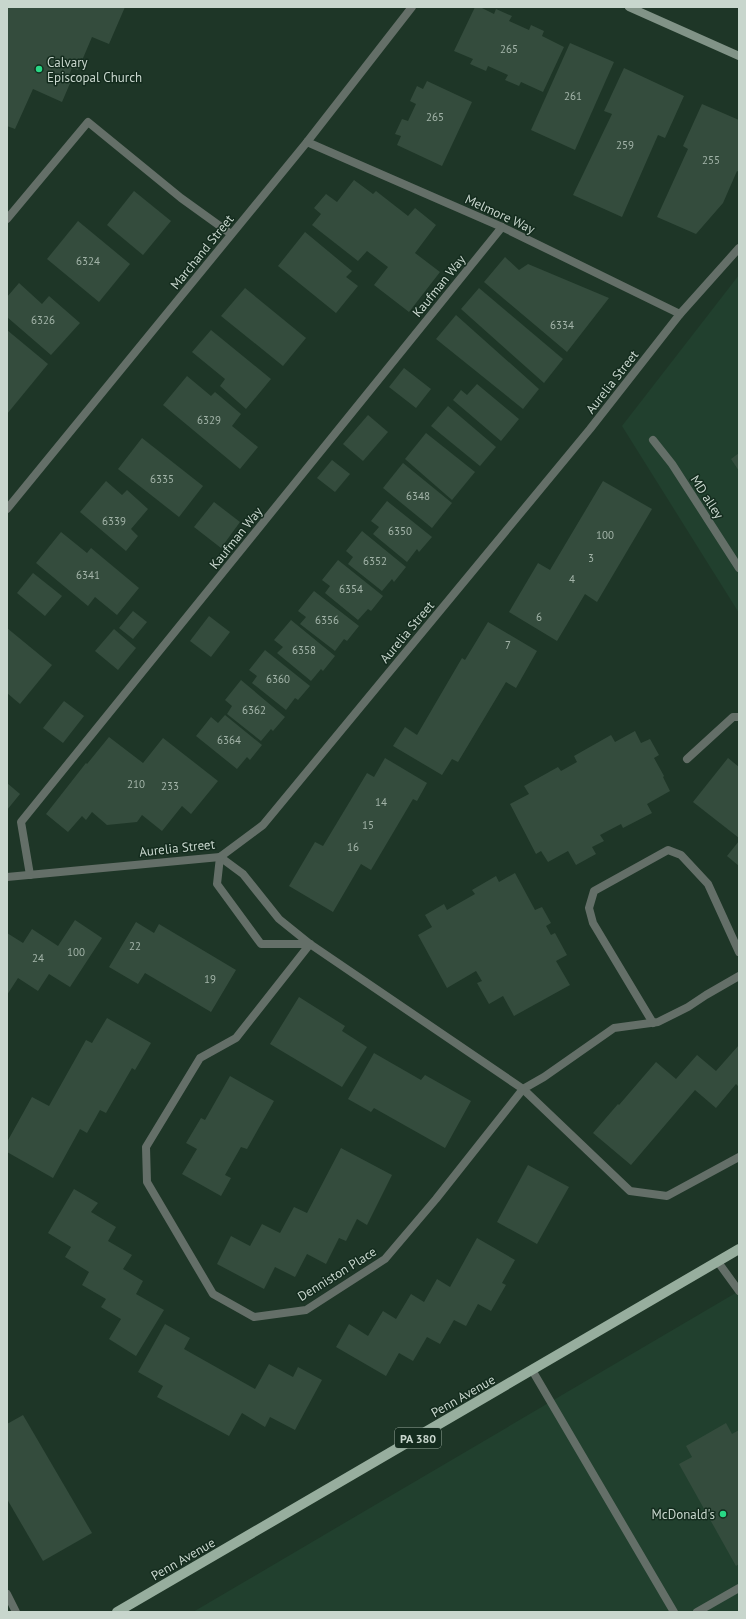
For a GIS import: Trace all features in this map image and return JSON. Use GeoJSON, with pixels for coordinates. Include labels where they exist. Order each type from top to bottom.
{"type":"FeatureCollection","features":[{"type":"Feature","properties":{"kind":"main road"},"geometry":{"type":"LineString","coordinates":[[629,7],[739,56]]}},
{"type":"Feature","properties":{"kind":"main road","name":"Penn Avenue"},"geometry":{"type":"LineString","coordinates":[[117,1612],[739,1250]]}},
{"type":"Feature","properties":{"kind":"street","name":"Marchand Street"},"geometry":{"type":"LineString","coordinates":[[7,509],[307,142],[412,7]]}},
{"type":"Feature","properties":{"kind":"street"},"geometry":{"type":"LineString","coordinates":[[7,219],[88,122],[181,198],[231,234]]}},
{"type":"Feature","properties":{"kind":"street","name":"Melmore Way"},"geometry":{"type":"LineString","coordinates":[[307,142],[502,227],[680,314]]}},
{"type":"Feature","properties":{"kind":"street","name":"Kaufman Way"},"geometry":{"type":"LineString","coordinates":[[30,875],[21,822],[502,227]]}},
{"type":"Feature","properties":{"kind":"street","name":"Aurelia Street"},"geometry":{"type":"LineString","coordinates":[[7,877],[220,857],[263,825],[590,429],[680,314],[739,248]]}},
{"type":"Feature","properties":{"kind":"street","name":"MD alley"},"geometry":{"type":"LineString","coordinates":[[653,440],[672,464],[739,568]]}},
{"type":"Feature","properties":{"kind":"street"},"geometry":{"type":"LineString","coordinates":[[687,759],[733,717],[739,717]]}},
{"type":"Feature","properties":{"kind":"street"},"geometry":{"type":"LineString","coordinates":[[653,1022],[593,923],[589,908],[594,891],[668,850],[681,855],[708,884],[739,952]]}},
{"type":"Feature","properties":{"kind":"street"},"geometry":{"type":"LineString","coordinates":[[220,857],[218,884],[261,944],[310,944]]}},
{"type":"Feature","properties":{"kind":"street"},"geometry":{"type":"LineString","coordinates":[[220,857],[243,874],[279,919],[310,944],[524,1089],[630,1191],[667,1196],[739,1157]]}},
{"type":"Feature","properties":{"kind":"street","name":"Denniston Place"},"geometry":{"type":"LineString","coordinates":[[310,944],[236,1038],[200,1058],[146,1147],[147,1182],[213,1294],[254,1316],[306,1310],[378,1264],[385,1259],[436,1199],[524,1089]]}},
{"type":"Feature","properties":{"kind":"street"},"geometry":{"type":"LineString","coordinates":[[524,1089],[544,1077],[614,1028],[658,1022],[688,1007],[739,976]]}},
{"type":"Feature","properties":{"kind":"street"},"geometry":{"type":"LineString","coordinates":[[718,1262],[739,1291]]}},
{"type":"Feature","properties":{"kind":"street"},"geometry":{"type":"LineString","coordinates":[[532,1370],[674,1612]]}},
{"type":"Feature","properties":{"kind":"street"},"geometry":{"type":"LineString","coordinates":[[697,1612],[739,1588]]}},
{"type":"Feature","properties":{"kind":"street"},"geometry":{"type":"LineString","coordinates":[[7,1594],[16,1612]]}},
{"type":"Feature","properties":{"kind":"shaded area"},"geometry":{"type":"Polygon","coordinates":[[[739,275],[739,613],[622,426],[739,275]]]}},
{"type":"Feature","properties":{"kind":"shaded area"},"geometry":{"type":"Polygon","coordinates":[[[739,1291],[739,1612],[193,1612],[739,1291]]]}},
{"type":"Feature","properties":{"kind":"building","name":"Calvary Episcopal Church"},"geometry":{"type":"Polygon","coordinates":[[[7,7],[125,7],[109,44],[92,37],[78,70],[72,68],[67,80],[71,81],[62,102],[33,89],[15,129],[7,126],[7,7]]]}},
{"type":"Feature","properties":{"kind":"building"},"geometry":{"type":"Polygon","coordinates":[[[475,7],[480,7],[494,14],[496,9],[512,16],[509,21],[529,30],[531,25],[544,31],[542,36],[564,47],[543,92],[521,82],[519,86],[505,80],[508,75],[488,66],[486,71],[470,64],[473,59],[454,51],[475,7]]]}},
{"type":"Feature","properties":{"kind":"building"},"geometry":{"type":"Polygon","coordinates":[[[570,43],[614,62],[575,150],[531,130],[570,43]]]}},
{"type":"Feature","properties":{"kind":"building"},"geometry":{"type":"Polygon","coordinates":[[[624,68],[684,96],[665,138],[658,135],[622,217],[573,195],[612,114],[604,111],[624,68]]]}},
{"type":"Feature","properties":{"kind":"building"},"geometry":{"type":"Polygon","coordinates":[[[427,81],[472,102],[442,166],[397,145],[401,136],[395,134],[402,119],[408,121],[416,104],[410,101],[417,86],[423,89],[427,81]]]}},
{"type":"Feature","properties":{"kind":"building"},"geometry":{"type":"Polygon","coordinates":[[[702,104],[739,120],[739,172],[737,171],[723,203],[696,234],[657,217],[688,149],[683,146],[702,104]]]}},
{"type":"Feature","properties":{"kind":"building"},"geometry":{"type":"Polygon","coordinates":[[[354,180],[373,194],[376,191],[408,216],[415,208],[436,225],[415,253],[440,272],[409,312],[374,285],[388,267],[367,251],[358,261],[312,225],[321,214],[314,208],[326,194],[337,202],[354,180]]]}},
{"type":"Feature","properties":{"kind":"building"},"geometry":{"type":"Polygon","coordinates":[[[134,191],[171,221],[143,255],[107,225],[134,191]]]}},
{"type":"Feature","properties":{"kind":"building"},"geometry":{"type":"Polygon","coordinates":[[[78,221],[130,264],[99,302],[47,259],[78,221]]]}},
{"type":"Feature","properties":{"kind":"building"},"geometry":{"type":"Polygon","coordinates":[[[305,232],[352,271],[346,277],[358,286],[336,313],[278,266],[305,232]]]}},
{"type":"Feature","properties":{"kind":"building"},"geometry":{"type":"Polygon","coordinates":[[[505,257],[519,270],[528,264],[609,298],[567,352],[484,282],[505,257]]]}},
{"type":"Feature","properties":{"kind":"building"},"geometry":{"type":"Polygon","coordinates":[[[19,283],[42,304],[49,296],[80,323],[51,355],[7,317],[7,297],[19,283]]]}},
{"type":"Feature","properties":{"kind":"building"},"geometry":{"type":"Polygon","coordinates":[[[245,288],[306,338],[283,366],[221,316],[245,288]]]}},
{"type":"Feature","properties":{"kind":"building"},"geometry":{"type":"Polygon","coordinates":[[[479,288],[563,359],[544,383],[461,309],[479,288]]]}},
{"type":"Feature","properties":{"kind":"building"},"geometry":{"type":"Polygon","coordinates":[[[456,315],[539,389],[523,409],[436,339],[456,315]]]}},
{"type":"Feature","properties":{"kind":"building"},"geometry":{"type":"Polygon","coordinates":[[[7,330],[48,364],[7,414],[7,330]]]}},
{"type":"Feature","properties":{"kind":"building"},"geometry":{"type":"Polygon","coordinates":[[[211,330],[271,379],[246,409],[220,386],[225,379],[192,352],[211,330]]]}},
{"type":"Feature","properties":{"kind":"building"},"geometry":{"type":"Polygon","coordinates":[[[404,368],[431,389],[416,408],[389,387],[404,368]]]}},
{"type":"Feature","properties":{"kind":"building"},"geometry":{"type":"Polygon","coordinates":[[[187,376],[211,396],[215,392],[241,414],[232,426],[258,447],[240,469],[163,405],[187,376]]]}},
{"type":"Feature","properties":{"kind":"building"},"geometry":{"type":"Polygon","coordinates":[[[477,384],[519,419],[501,441],[453,400],[461,390],[467,395],[477,384]]]}},
{"type":"Feature","properties":{"kind":"building"},"geometry":{"type":"Polygon","coordinates":[[[448,406],[496,447],[480,466],[431,426],[448,406]]]}},
{"type":"Feature","properties":{"kind":"building"},"geometry":{"type":"Polygon","coordinates":[[[368,415],[388,432],[363,461],[343,444],[368,415]]]}},
{"type":"Feature","properties":{"kind":"building"},"geometry":{"type":"Polygon","coordinates":[[[426,433],[475,472],[452,500],[405,459],[426,433]]]}},
{"type":"Feature","properties":{"kind":"building"},"geometry":{"type":"Polygon","coordinates":[[[142,438],[203,486],[179,517],[118,469],[142,438]]]}},
{"type":"Feature","properties":{"kind":"building"},"geometry":{"type":"Polygon","coordinates":[[[739,453],[739,471],[731,459],[739,453]]]}},
{"type":"Feature","properties":{"kind":"building"},"geometry":{"type":"Polygon","coordinates":[[[332,460],[350,474],[335,492],[317,478],[332,460]]]}},
{"type":"Feature","properties":{"kind":"building"},"geometry":{"type":"Polygon","coordinates":[[[403,463],[452,503],[432,528],[383,488],[403,463]]]}},
{"type":"Feature","properties":{"kind":"building"},"geometry":{"type":"Polygon","coordinates":[[[106,481],[122,495],[127,490],[148,509],[131,529],[138,536],[126,551],[80,512],[106,481]]]}},
{"type":"Feature","properties":{"kind":"building"},"geometry":{"type":"Polygon","coordinates":[[[603,481],[652,509],[597,602],[585,594],[557,641],[509,612],[538,563],[550,570],[603,481]]]}},
{"type":"Feature","properties":{"kind":"building"},"geometry":{"type":"Polygon","coordinates":[[[387,501],[432,537],[419,552],[417,549],[407,562],[373,534],[379,527],[371,521],[387,501]]]}},
{"type":"Feature","properties":{"kind":"building"},"geometry":{"type":"Polygon","coordinates":[[[214,502],[240,522],[221,548],[194,527],[214,502]]]}},
{"type":"Feature","properties":{"kind":"building"},"geometry":{"type":"Polygon","coordinates":[[[362,531],[406,567],[394,582],[392,579],[382,591],[348,564],[353,557],[346,551],[362,531]]]}},
{"type":"Feature","properties":{"kind":"building"},"geometry":{"type":"Polygon","coordinates":[[[61,532],[87,553],[91,548],[139,588],[117,615],[95,597],[88,606],[36,563],[61,532]]]}},
{"type":"Feature","properties":{"kind":"building"},"geometry":{"type":"Polygon","coordinates":[[[338,560],[383,596],[371,611],[368,609],[358,620],[325,593],[330,586],[322,580],[338,560]]]}},
{"type":"Feature","properties":{"kind":"building"},"geometry":{"type":"Polygon","coordinates":[[[33,573],[62,596],[45,616],[17,593],[33,573]]]}},
{"type":"Feature","properties":{"kind":"building"},"geometry":{"type":"Polygon","coordinates":[[[314,591],[359,626],[347,641],[344,639],[335,651],[300,624],[306,617],[298,611],[314,591]]]}},
{"type":"Feature","properties":{"kind":"building"},"geometry":{"type":"Polygon","coordinates":[[[133,611],[147,622],[133,639],[119,628],[133,611]]]}},
{"type":"Feature","properties":{"kind":"building"},"geometry":{"type":"Polygon","coordinates":[[[209,616],[230,632],[211,657],[190,641],[209,616]]]}},
{"type":"Feature","properties":{"kind":"building"},"geometry":{"type":"Polygon","coordinates":[[[291,620],[335,656],[323,671],[321,669],[311,681],[277,653],[283,647],[274,640],[291,620]]]}},
{"type":"Feature","properties":{"kind":"building"},"geometry":{"type":"Polygon","coordinates":[[[488,622],[537,651],[516,688],[506,682],[458,762],[452,759],[442,775],[393,746],[405,727],[417,735],[462,658],[465,660],[488,622]]]}},
{"type":"Feature","properties":{"kind":"building"},"geometry":{"type":"Polygon","coordinates":[[[7,628],[52,665],[20,704],[7,693],[7,628]]]}},
{"type":"Feature","properties":{"kind":"building"},"geometry":{"type":"Polygon","coordinates":[[[114,629],[136,648],[118,670],[95,651],[114,629]]]}},
{"type":"Feature","properties":{"kind":"building"},"geometry":{"type":"Polygon","coordinates":[[[265,650],[310,686],[298,700],[295,698],[286,710],[252,683],[257,676],[249,670],[265,650]]]}},
{"type":"Feature","properties":{"kind":"building"},"geometry":{"type":"Polygon","coordinates":[[[241,680],[285,717],[273,731],[271,729],[261,741],[227,714],[232,706],[225,700],[241,680]]]}},
{"type":"Feature","properties":{"kind":"building"},"geometry":{"type":"Polygon","coordinates":[[[64,701],[84,716],[63,743],[43,728],[64,701]]]}},
{"type":"Feature","properties":{"kind":"building"},"geometry":{"type":"Polygon","coordinates":[[[225,715],[262,745],[250,760],[247,757],[237,769],[196,736],[211,717],[218,723],[225,715]]]}},
{"type":"Feature","properties":{"kind":"building"},"geometry":{"type":"Polygon","coordinates":[[[635,731],[641,743],[650,739],[659,755],[654,758],[670,791],[647,804],[652,813],[623,828],[621,824],[600,835],[604,841],[592,847],[596,854],[576,865],[568,851],[548,862],[541,851],[536,854],[510,804],[529,794],[524,786],[558,767],[561,771],[577,762],[574,756],[611,735],[615,742],[635,731]]]}},
{"type":"Feature","properties":{"kind":"building"},"geometry":{"type":"Polygon","coordinates":[[[109,737],[143,763],[163,738],[218,781],[191,814],[182,806],[162,831],[142,815],[137,822],[107,825],[92,812],[86,820],[82,816],[68,832],[46,814],[86,763],[87,764],[109,737]]]}},
{"type":"Feature","properties":{"kind":"building"},"geometry":{"type":"Polygon","coordinates":[[[385,758],[427,783],[417,801],[413,799],[371,870],[361,864],[333,912],[289,886],[315,842],[323,846],[367,773],[374,777],[385,758]]]}},
{"type":"Feature","properties":{"kind":"building"},"geometry":{"type":"Polygon","coordinates":[[[728,758],[739,767],[739,838],[693,802],[728,758]]]}},
{"type":"Feature","properties":{"kind":"building"},"geometry":{"type":"Polygon","coordinates":[[[7,783],[20,794],[7,810],[7,783]]]}},
{"type":"Feature","properties":{"kind":"building"},"geometry":{"type":"Polygon","coordinates":[[[739,841],[739,866],[727,856],[739,841]]]}},
{"type":"Feature","properties":{"kind":"building"},"geometry":{"type":"Polygon","coordinates":[[[515,873],[535,910],[542,907],[551,923],[546,926],[551,935],[555,933],[567,955],[556,961],[570,985],[514,1016],[503,996],[489,1004],[477,983],[482,981],[476,971],[447,988],[418,935],[432,927],[425,915],[444,904],[447,910],[475,894],[472,890],[496,876],[499,882],[515,873]]]}},
{"type":"Feature","properties":{"kind":"building"},"geometry":{"type":"Polygon","coordinates":[[[75,920],[102,938],[70,987],[49,974],[38,991],[18,978],[7,995],[7,933],[23,943],[32,929],[58,946],[75,920]]]}},
{"type":"Feature","properties":{"kind":"building"},"geometry":{"type":"Polygon","coordinates":[[[136,922],[154,933],[159,924],[236,970],[211,1012],[145,973],[138,984],[109,967],[136,922]]]}},
{"type":"Feature","properties":{"kind":"building"},"geometry":{"type":"Polygon","coordinates":[[[299,997],[345,1026],[342,1031],[367,1047],[342,1087],[270,1044],[299,997]]]}},
{"type":"Feature","properties":{"kind":"building"},"geometry":{"type":"Polygon","coordinates":[[[107,1018],[151,1043],[135,1070],[132,1068],[106,1113],[100,1110],[87,1133],[80,1129],[53,1178],[7,1152],[7,1142],[32,1097],[49,1106],[86,1040],[92,1043],[107,1018]]]}},
{"type":"Feature","properties":{"kind":"building"},"geometry":{"type":"Polygon","coordinates":[[[739,1045],[739,1087],[736,1084],[716,1108],[695,1090],[631,1165],[593,1133],[656,1062],[676,1079],[697,1055],[716,1071],[739,1045]]]}},
{"type":"Feature","properties":{"kind":"building"},"geometry":{"type":"Polygon","coordinates":[[[374,1053],[421,1080],[425,1075],[471,1101],[445,1148],[374,1108],[371,1112],[348,1099],[374,1053]]]}},
{"type":"Feature","properties":{"kind":"building"},"geometry":{"type":"Polygon","coordinates":[[[230,1076],[274,1101],[247,1149],[241,1147],[225,1175],[231,1178],[221,1196],[182,1174],[197,1149],[186,1143],[201,1118],[205,1120],[230,1076]]]}},
{"type":"Feature","properties":{"kind":"building"},"geometry":{"type":"Polygon","coordinates":[[[341,1148],[392,1175],[367,1225],[357,1219],[346,1241],[339,1238],[326,1264],[307,1254],[295,1277],[275,1267],[264,1289],[217,1264],[231,1236],[250,1246],[262,1224],[280,1233],[294,1207],[307,1213],[341,1148]]]}},
{"type":"Feature","properties":{"kind":"building"},"geometry":{"type":"Polygon","coordinates":[[[528,1165],[569,1187],[537,1244],[497,1222],[528,1165]]]}},
{"type":"Feature","properties":{"kind":"building"},"geometry":{"type":"Polygon","coordinates":[[[74,1189],[98,1203],[91,1212],[116,1227],[108,1241],[132,1255],[123,1269],[143,1281],[136,1294],[164,1310],[136,1356],[109,1339],[121,1319],[101,1307],[106,1299],[82,1285],[89,1272],[65,1257],[71,1247],[48,1233],[74,1189]]]}},
{"type":"Feature","properties":{"kind":"building"},"geometry":{"type":"Polygon","coordinates":[[[477,1238],[515,1260],[502,1283],[506,1285],[491,1311],[478,1304],[466,1326],[454,1320],[440,1344],[427,1337],[413,1361],[399,1353],[386,1376],[336,1347],[349,1324],[368,1336],[383,1311],[396,1319],[411,1294],[424,1302],[437,1279],[450,1287],[477,1238]]]}},
{"type":"Feature","properties":{"kind":"building"},"geometry":{"type":"Polygon","coordinates":[[[165,1324],[190,1338],[184,1349],[255,1389],[269,1364],[293,1377],[298,1367],[322,1380],[295,1430],[270,1417],[265,1427],[242,1413],[229,1436],[157,1397],[163,1386],[138,1372],[165,1324]]]}},
{"type":"Feature","properties":{"kind":"building"},"geometry":{"type":"Polygon","coordinates":[[[23,1415],[92,1533],[43,1561],[7,1499],[7,1424],[23,1415]]]}},
{"type":"Feature","properties":{"kind":"building","name":"McDonald's"},"geometry":{"type":"Polygon","coordinates":[[[726,1423],[732,1434],[739,1430],[739,1564],[736,1566],[679,1464],[692,1457],[686,1446],[726,1423]]]}},
{"type":"Feature","properties":{"kind":"place","name":"Calvary Episcopal Church"},"geometry":{"type":"Point","coordinates":[39,69]}},
{"type":"Feature","properties":{"kind":"place","name":"McDonald's"},"geometry":{"type":"Point","coordinates":[723,1514]}}]}
